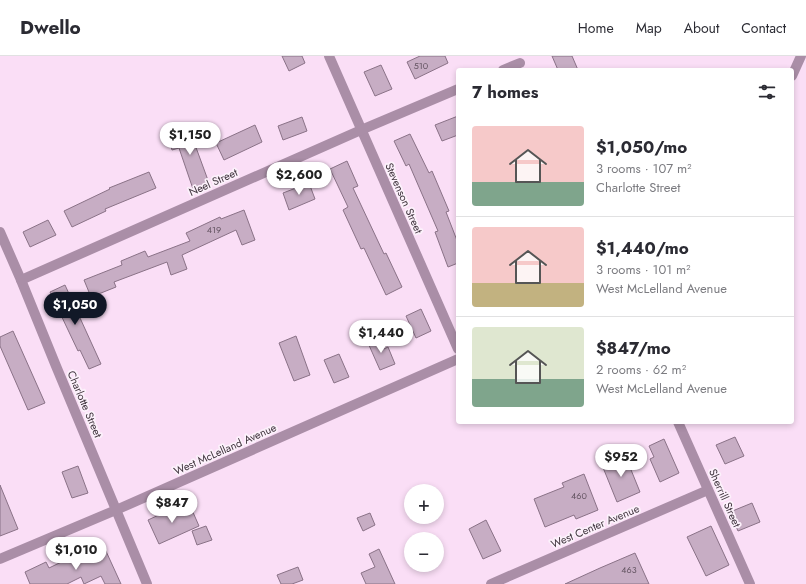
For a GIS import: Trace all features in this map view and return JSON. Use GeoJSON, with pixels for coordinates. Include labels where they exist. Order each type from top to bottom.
{"type":"FeatureCollection","features":[{"type":"Feature","properties":{"kind":"street","name":"Stevenson Street"},"geometry":{"type":"LineString","coordinates":[[329,56],[456,344]]}},
{"type":"Feature","properties":{"kind":"street"},"geometry":{"type":"LineString","coordinates":[[794,72],[801,56]]}},
{"type":"Feature","properties":{"kind":"street"},"geometry":{"type":"LineString","coordinates":[[508,68],[521,63]]}},
{"type":"Feature","properties":{"kind":"street","name":"Neel Street"},"geometry":{"type":"LineString","coordinates":[[21,280],[361,130],[456,90]]}},
{"type":"Feature","properties":{"kind":"street","name":"Charlotte Street"},"geometry":{"type":"LineString","coordinates":[[0,233],[21,280],[147,584]]}},
{"type":"Feature","properties":{"kind":"street","name":"West McLelland Avenue"},"geometry":{"type":"LineString","coordinates":[[0,559],[116,510],[456,360]]}},
{"type":"Feature","properties":{"kind":"street","name":"Sherrill Street"},"geometry":{"type":"LineString","coordinates":[[679,424],[750,584]]}},
{"type":"Feature","properties":{"kind":"street","name":"West Center Avenue"},"geometry":{"type":"LineString","coordinates":[[491,584],[708,490]]}},
{"type":"Feature","properties":{"kind":"building"},"geometry":{"type":"Polygon","coordinates":[[[282,56],[302,56],[305,63],[289,71],[282,56]]]}},
{"type":"Feature","properties":{"kind":"building"},"geometry":{"type":"Polygon","coordinates":[[[420,56],[445,56],[448,63],[415,79],[407,62],[420,56]]]}},
{"type":"Feature","properties":{"kind":"building"},"geometry":{"type":"Polygon","coordinates":[[[552,56],[572,56],[577,68],[557,68],[552,56]]]}},
{"type":"Feature","properties":{"kind":"building"},"geometry":{"type":"Polygon","coordinates":[[[381,65],[392,89],[375,96],[364,72],[381,65]]]}},
{"type":"Feature","properties":{"kind":"building"},"geometry":{"type":"Polygon","coordinates":[[[302,117],[307,131],[283,140],[278,126],[302,117]]]}},
{"type":"Feature","properties":{"kind":"building"},"geometry":{"type":"Polygon","coordinates":[[[456,117],[456,136],[442,141],[435,125],[456,117]]]}},
{"type":"Feature","properties":{"kind":"building"},"geometry":{"type":"Polygon","coordinates":[[[255,125],[262,142],[224,160],[216,143],[255,125]]]}},
{"type":"Feature","properties":{"kind":"building"},"geometry":{"type":"Polygon","coordinates":[[[196,128],[200,140],[194,142],[209,183],[193,189],[179,148],[172,150],[168,137],[196,128]]]}},
{"type":"Feature","properties":{"kind":"building"},"geometry":{"type":"Polygon","coordinates":[[[410,134],[429,173],[432,171],[449,211],[446,212],[456,238],[456,264],[448,267],[435,232],[438,231],[409,164],[406,166],[394,141],[410,134]]]}},
{"type":"Feature","properties":{"kind":"building"},"geometry":{"type":"Polygon","coordinates":[[[347,161],[358,186],[353,188],[384,254],[386,253],[402,287],[386,295],[364,248],[361,249],[343,210],[348,207],[330,169],[347,161]]]}},
{"type":"Feature","properties":{"kind":"building"},"geometry":{"type":"Polygon","coordinates":[[[149,172],[156,188],[105,209],[106,211],[72,227],[64,211],[110,189],[109,188],[149,172]]]}},
{"type":"Feature","properties":{"kind":"building"},"geometry":{"type":"Polygon","coordinates":[[[309,183],[315,199],[289,210],[283,193],[309,183]]]}},
{"type":"Feature","properties":{"kind":"building"},"geometry":{"type":"Polygon","coordinates":[[[244,210],[255,240],[242,245],[236,230],[182,255],[187,269],[171,275],[167,262],[114,282],[116,287],[91,297],[84,280],[122,265],[121,261],[145,251],[148,257],[190,241],[186,233],[220,217],[221,219],[244,210]]]}},
{"type":"Feature","properties":{"kind":"building"},"geometry":{"type":"Polygon","coordinates":[[[48,220],[56,235],[30,247],[23,232],[48,220]]]}},
{"type":"Feature","properties":{"kind":"building"},"geometry":{"type":"Polygon","coordinates":[[[65,285],[101,364],[89,369],[80,350],[78,351],[50,292],[65,285]]]}},
{"type":"Feature","properties":{"kind":"building"},"geometry":{"type":"Polygon","coordinates":[[[421,309],[431,331],[416,338],[406,316],[421,309]]]}},
{"type":"Feature","properties":{"kind":"building"},"geometry":{"type":"Polygon","coordinates":[[[13,331],[45,403],[28,410],[0,346],[0,337],[13,331]]]}},
{"type":"Feature","properties":{"kind":"building"},"geometry":{"type":"Polygon","coordinates":[[[296,336],[310,375],[294,381],[279,343],[296,336]]]}},
{"type":"Feature","properties":{"kind":"building"},"geometry":{"type":"Polygon","coordinates":[[[380,338],[384,349],[388,347],[395,364],[380,370],[368,343],[380,338]]]}},
{"type":"Feature","properties":{"kind":"building"},"geometry":{"type":"Polygon","coordinates":[[[339,354],[349,377],[334,383],[324,360],[339,354]]]}},
{"type":"Feature","properties":{"kind":"building"},"geometry":{"type":"Polygon","coordinates":[[[735,437],[744,456],[725,464],[716,445],[735,437]]]}},
{"type":"Feature","properties":{"kind":"building"},"geometry":{"type":"Polygon","coordinates":[[[664,439],[679,473],[660,482],[650,459],[654,457],[649,446],[664,439]]]}},
{"type":"Feature","properties":{"kind":"building"},"geometry":{"type":"Polygon","coordinates":[[[625,455],[640,492],[617,502],[602,465],[625,455]]]}},
{"type":"Feature","properties":{"kind":"building"},"geometry":{"type":"Polygon","coordinates":[[[78,466],[88,493],[72,498],[62,472],[78,466]]]}},
{"type":"Feature","properties":{"kind":"building"},"geometry":{"type":"Polygon","coordinates":[[[584,474],[598,510],[576,519],[574,515],[545,527],[534,499],[564,487],[562,483],[584,474]]]}},
{"type":"Feature","properties":{"kind":"building"},"geometry":{"type":"Polygon","coordinates":[[[0,485],[18,529],[0,536],[0,485]]]}},
{"type":"Feature","properties":{"kind":"building"},"geometry":{"type":"Polygon","coordinates":[[[752,503],[760,522],[738,531],[730,512],[752,503]]]}},
{"type":"Feature","properties":{"kind":"building"},"geometry":{"type":"Polygon","coordinates":[[[176,507],[180,515],[192,510],[199,526],[159,544],[148,520],[176,507]]]}},
{"type":"Feature","properties":{"kind":"building"},"geometry":{"type":"Polygon","coordinates":[[[370,513],[375,525],[363,531],[357,518],[370,513]]]}},
{"type":"Feature","properties":{"kind":"building"},"geometry":{"type":"Polygon","coordinates":[[[486,520],[501,551],[483,559],[469,529],[486,520]]]}},
{"type":"Feature","properties":{"kind":"building"},"geometry":{"type":"Polygon","coordinates":[[[206,526],[212,540],[197,545],[192,531],[206,526]]]}},
{"type":"Feature","properties":{"kind":"building"},"geometry":{"type":"Polygon","coordinates":[[[711,526],[729,565],[706,576],[687,537],[711,526]]]}},
{"type":"Feature","properties":{"kind":"building"},"geometry":{"type":"Polygon","coordinates":[[[105,549],[121,584],[105,584],[101,576],[84,584],[81,577],[67,584],[30,584],[25,572],[46,562],[49,568],[82,552],[84,558],[105,549]]]}},
{"type":"Feature","properties":{"kind":"building"},"geometry":{"type":"Polygon","coordinates":[[[379,549],[395,584],[366,584],[361,573],[375,567],[369,554],[379,549]]]}},
{"type":"Feature","properties":{"kind":"building"},"geometry":{"type":"Polygon","coordinates":[[[635,553],[649,584],[565,584],[600,568],[635,553]]]}},
{"type":"Feature","properties":{"kind":"building"},"geometry":{"type":"Polygon","coordinates":[[[298,567],[303,580],[292,584],[281,584],[277,575],[298,567]]]}}]}
